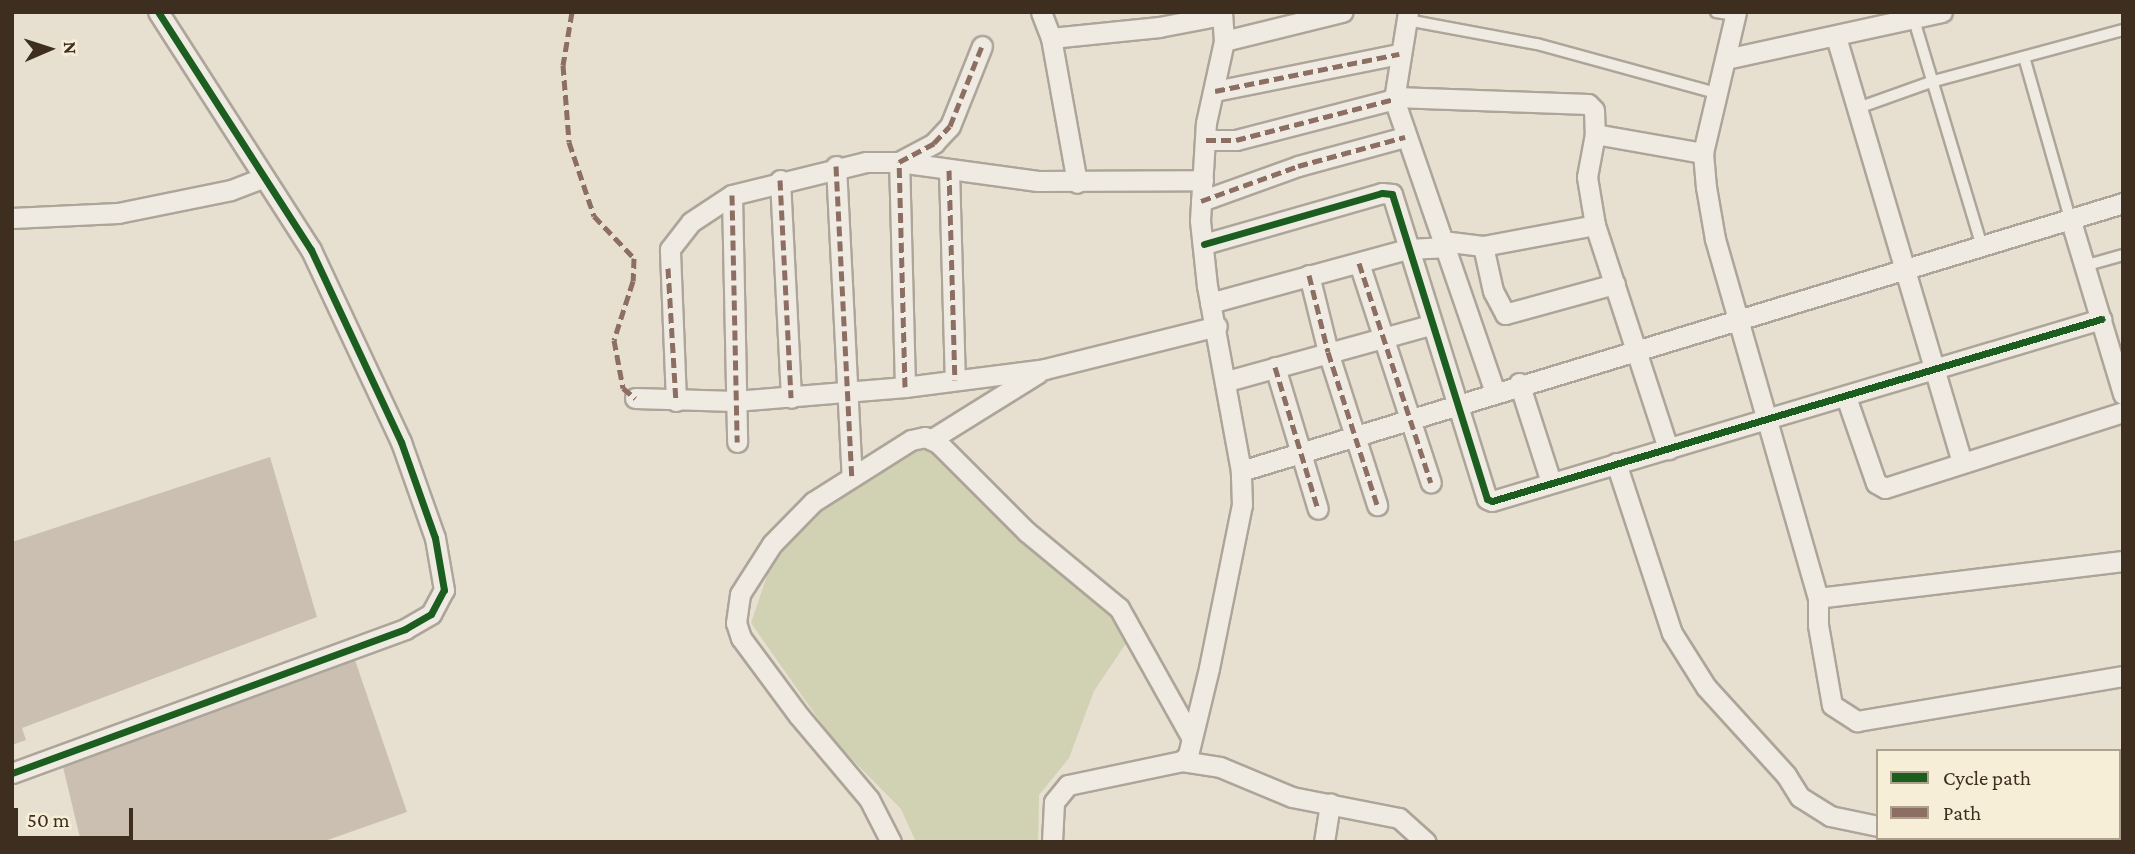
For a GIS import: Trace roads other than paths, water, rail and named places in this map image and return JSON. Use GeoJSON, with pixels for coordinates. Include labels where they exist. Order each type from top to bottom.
{"type":"FeatureCollection","features":[{"type":"Feature","properties":{"kind":"street"},"geometry":{"type":"LineString","coordinates":[[12,773],[405,629],[432,614],[442,599],[443,573],[435,538],[397,433],[311,250],[262,178],[158,12]]}},
{"type":"Feature","properties":{"kind":"street"},"geometry":{"type":"LineString","coordinates":[[1041,12],[1051,38],[1076,183]]}},
{"type":"Feature","properties":{"kind":"street"},"geometry":{"type":"LineString","coordinates":[[1224,41],[1342,12]]}},
{"type":"Feature","properties":{"kind":"street"},"geometry":{"type":"LineString","coordinates":[[1726,59],[1942,12]]}},
{"type":"Feature","properties":{"kind":"street"},"geometry":{"type":"LineString","coordinates":[[1729,13],[1726,59],[1703,153],[1715,239],[1818,598],[1818,625],[1832,705],[1857,720],[2123,676]]}},
{"type":"Feature","properties":{"kind":"street"},"geometry":{"type":"LineString","coordinates":[[1051,38],[1159,27],[1222,14],[1224,41],[1206,140],[1201,201],[1210,303],[1217,326],[1227,381],[1232,437],[1241,471],[1235,554],[1188,755],[1182,761]]}},
{"type":"Feature","properties":{"kind":"street"},"geometry":{"type":"LineString","coordinates":[[1408,16],[1399,54],[1394,98],[1405,137],[1494,390]]}},
{"type":"Feature","properties":{"kind":"street"},"geometry":{"type":"LineString","coordinates":[[1836,37],[1932,372],[1962,463]]}},
{"type":"Feature","properties":{"kind":"street"},"geometry":{"type":"LineString","coordinates":[[899,162],[934,143],[950,126],[982,46]]}},
{"type":"Feature","properties":{"kind":"street"},"geometry":{"type":"LineString","coordinates":[[1214,91],[1399,54]]}},
{"type":"Feature","properties":{"kind":"street"},"geometry":{"type":"LineString","coordinates":[[1206,140],[1236,140],[1394,98],[1588,104],[1594,110],[1595,134],[1587,177],[1595,225],[1668,449]]}},
{"type":"Feature","properties":{"kind":"street"},"geometry":{"type":"LineString","coordinates":[[1595,134],[1703,153]]}},
{"type":"Feature","properties":{"kind":"street"},"geometry":{"type":"LineString","coordinates":[[1201,201],[1298,166],[1405,137]]}},
{"type":"Feature","properties":{"kind":"street"},"geometry":{"type":"LineString","coordinates":[[676,401],[670,249],[691,222],[732,195],[836,166],[899,162],[1076,183],[1203,180]]}},
{"type":"Feature","properties":{"kind":"street"},"geometry":{"type":"LineString","coordinates":[[899,162],[905,387]]}},
{"type":"Feature","properties":{"kind":"street"},"geometry":{"type":"LineString","coordinates":[[836,166],[852,477]]}},
{"type":"Feature","properties":{"kind":"street"},"geometry":{"type":"LineString","coordinates":[[949,170],[955,380]]}},
{"type":"Feature","properties":{"kind":"street"},"geometry":{"type":"LineString","coordinates":[[12,218],[118,213],[231,190],[262,178]]}},
{"type":"Feature","properties":{"kind":"street"},"geometry":{"type":"LineString","coordinates":[[780,180],[791,398]]}},
{"type":"Feature","properties":{"kind":"street"},"geometry":{"type":"LineString","coordinates":[[1204,244],[1388,192],[1392,194],[1431,324],[1460,402],[1487,499],[1492,501],[1932,372],[2101,319]]}},
{"type":"Feature","properties":{"kind":"street"},"geometry":{"type":"LineString","coordinates":[[732,195],[737,442]]}},
{"type":"Feature","properties":{"kind":"street"},"geometry":{"type":"LineString","coordinates":[[1241,471],[1494,390],[1740,322],[1903,269],[2123,203]]}},
{"type":"Feature","properties":{"kind":"street"},"geometry":{"type":"LineString","coordinates":[[2070,218],[2123,394]]}},
{"type":"Feature","properties":{"kind":"street"},"geometry":{"type":"LineString","coordinates":[[1210,303],[1408,249],[1442,244],[1483,246],[1595,225]]}},
{"type":"Feature","properties":{"kind":"street"},"geometry":{"type":"LineString","coordinates":[[1483,246],[1493,291],[1505,314],[1615,284]]}},
{"type":"Feature","properties":{"kind":"street"},"geometry":{"type":"LineString","coordinates":[[1359,263],[1412,417],[1431,483]]}},
{"type":"Feature","properties":{"kind":"street"},"geometry":{"type":"LineString","coordinates":[[1309,275],[1328,352],[1377,505]]}},
{"type":"Feature","properties":{"kind":"street"},"geometry":{"type":"LineString","coordinates":[[1227,381],[1431,324]]}},
{"type":"Feature","properties":{"kind":"street"},"geometry":{"type":"LineString","coordinates":[[635,398],[735,401],[905,387],[1045,369],[1217,326]]}},
{"type":"Feature","properties":{"kind":"street"},"geometry":{"type":"LineString","coordinates":[[1275,367],[1318,509]]}},
{"type":"Feature","properties":{"kind":"street"},"geometry":{"type":"LineString","coordinates":[[891,842],[869,799],[799,716],[741,639],[736,623],[740,594],[772,544],[813,502],[911,440],[932,439],[1045,369]]}},
{"type":"Feature","properties":{"kind":"street"},"geometry":{"type":"LineString","coordinates":[[1519,383],[1551,482]]}},
{"type":"Feature","properties":{"kind":"street"},"geometry":{"type":"LineString","coordinates":[[1846,397],[1879,486],[2123,412]]}},
{"type":"Feature","properties":{"kind":"street"},"geometry":{"type":"LineString","coordinates":[[932,439],[1027,532],[1119,608],[1191,737]]}},
{"type":"Feature","properties":{"kind":"street"},"geometry":{"type":"LineString","coordinates":[[1616,463],[1672,633],[1706,687],[1786,775],[1800,797],[1830,816],[1876,826]]}},
{"type":"Feature","properties":{"kind":"street"},"geometry":{"type":"LineString","coordinates":[[1818,598],[2123,561]]}},
{"type":"Feature","properties":{"kind":"street"},"geometry":{"type":"LineString","coordinates":[[1052,842],[1054,802],[1068,785],[1182,761],[1220,767],[1292,797],[1399,818],[1426,842]]}},
{"type":"Feature","properties":{"kind":"street"},"geometry":{"type":"LineString","coordinates":[[1324,842],[1330,803]]}},
{"type":"Feature","properties":{"kind":"lane"},"geometry":{"type":"LineString","coordinates":[[1408,16],[1537,44],[1716,93]]}},
{"type":"Feature","properties":{"kind":"lane"},"geometry":{"type":"LineString","coordinates":[[1914,20],[1982,246]]}},
{"type":"Feature","properties":{"kind":"lane"},"geometry":{"type":"LineString","coordinates":[[1858,108],[1934,81],[2123,30]]}},
{"type":"Feature","properties":{"kind":"lane"},"geometry":{"type":"LineString","coordinates":[[2024,57],[2070,218]]}},
{"type":"Feature","properties":{"kind":"lane"},"geometry":{"type":"LineString","coordinates":[[2083,266],[2123,255]]}}]}
